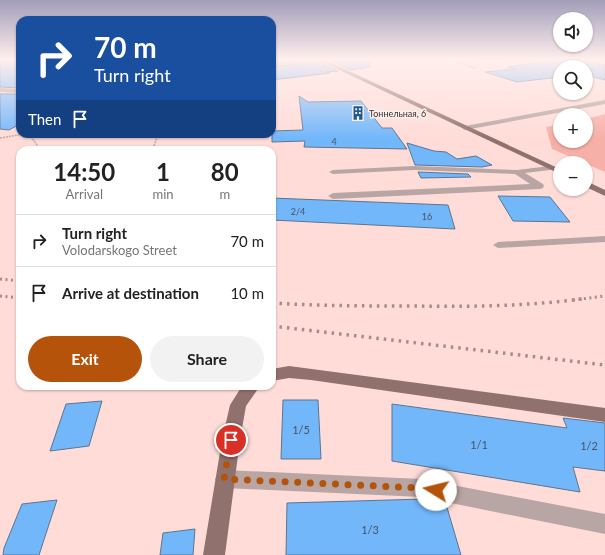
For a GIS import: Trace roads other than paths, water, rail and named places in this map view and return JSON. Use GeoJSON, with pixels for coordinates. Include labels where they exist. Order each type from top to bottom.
{"type":"FeatureCollection","features":[{"type":"Feature","properties":{"kind":"main road"},"geometry":{"type":"LineString","coordinates":[[375,86],[553,169]]}},
{"type":"Feature","properties":{"kind":"main road"},"geometry":{"type":"LineString","coordinates":[[593,187],[605,193]]}},
{"type":"Feature","properties":{"kind":"main road"},"geometry":{"type":"LineString","coordinates":[[276,374],[289,372],[311,374],[605,415]]}},
{"type":"Feature","properties":{"kind":"main road"},"geometry":{"type":"LineString","coordinates":[[214,555],[224,479],[238,405],[248,390]]}},
{"type":"Feature","properties":{"kind":"street"},"geometry":{"type":"LineString","coordinates":[[0,90],[16,91]]}},
{"type":"Feature","properties":{"kind":"street"},"geometry":{"type":"LineString","coordinates":[[572,108],[605,102]]}},
{"type":"Feature","properties":{"kind":"street"},"geometry":{"type":"LineString","coordinates":[[465,128],[553,111]]}},
{"type":"Feature","properties":{"kind":"street"},"geometry":{"type":"LineString","coordinates":[[333,172],[414,168],[517,172],[550,168]]}},
{"type":"Feature","properties":{"kind":"street"},"geometry":{"type":"LineString","coordinates":[[333,196],[540,186],[517,172]]}},
{"type":"Feature","properties":{"kind":"street"},"geometry":{"type":"LineString","coordinates":[[498,245],[605,239]]}},
{"type":"Feature","properties":{"kind":"street"},"geometry":{"type":"LineString","coordinates":[[224,479],[421,488],[605,524]]}},
{"type":"Feature","properties":{"kind":"railway"},"geometry":{"type":"LineString","coordinates":[[0,279],[16,281]]}},
{"type":"Feature","properties":{"kind":"railway"},"geometry":{"type":"LineString","coordinates":[[0,296],[16,298]]}},
{"type":"Feature","properties":{"kind":"railway"},"geometry":{"type":"LineString","coordinates":[[578,299],[605,296]]}},
{"type":"Feature","properties":{"kind":"railway"},"geometry":{"type":"LineString","coordinates":[[276,303],[344,306],[478,306],[519,305],[578,299]]}},
{"type":"Feature","properties":{"kind":"railway"},"geometry":{"type":"LineString","coordinates":[[573,300],[578,299]]}},
{"type":"Feature","properties":{"kind":"railway"},"geometry":{"type":"LineString","coordinates":[[578,299],[582,299]]}},
{"type":"Feature","properties":{"kind":"railway"},"geometry":{"type":"LineString","coordinates":[[276,326],[605,365]]}},
{"type":"Feature","properties":{"kind":"place","name":"Тоннельная, 6"},"geometry":{"type":"Point","coordinates":[358,113]}}]}
